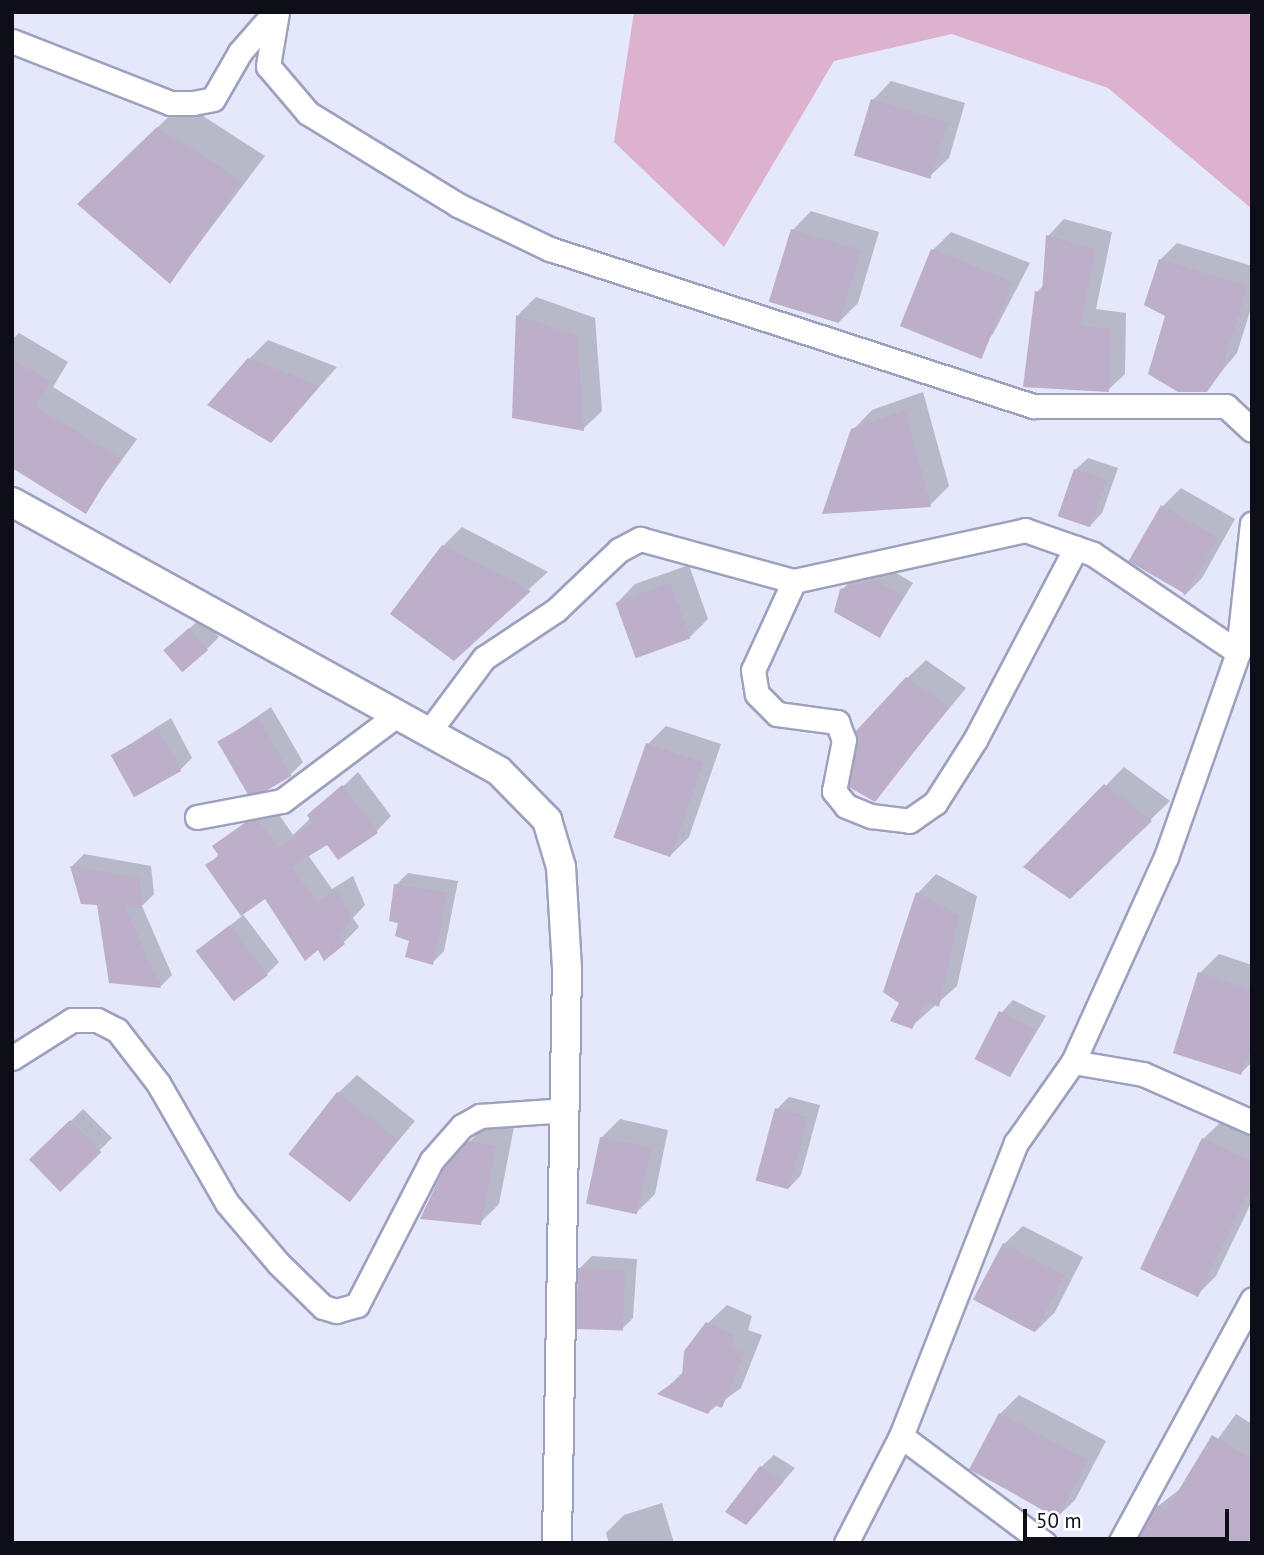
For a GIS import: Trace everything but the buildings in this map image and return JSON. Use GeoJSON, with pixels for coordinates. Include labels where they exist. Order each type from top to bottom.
{"type":"FeatureCollection","features":[{"type":"Feature","properties":{"kind":"street"},"geometry":{"type":"LineString","coordinates":[[12,41],[170,103],[193,103],[213,99],[240,52],[276,12]]}},
{"type":"Feature","properties":{"kind":"street"},"geometry":{"type":"LineString","coordinates":[[276,12],[268,66],[308,113],[447,199],[550,249],[1033,406],[1226,406],[1252,430]]}},
{"type":"Feature","properties":{"kind":"street"},"geometry":{"type":"LineString","coordinates":[[12,502],[394,717],[499,771],[531,799],[556,840],[567,968],[557,1543]]}},
{"type":"Feature","properties":{"kind":"street"},"geometry":{"type":"LineString","coordinates":[[846,1543],[901,1436],[1016,1143],[1073,1062],[1167,857],[1238,652],[1252,524]]}},
{"type":"Feature","properties":{"kind":"street"},"geometry":{"type":"LineString","coordinates":[[428,733],[484,658],[556,610],[619,550],[640,540],[794,580],[1002,531],[1025,530],[1076,548],[1238,652]]}},
{"type":"Feature","properties":{"kind":"street"},"geometry":{"type":"LineString","coordinates":[[794,580],[753,670],[757,694],[777,714],[837,722],[844,740],[834,791],[846,806],[871,816],[909,821],[935,803],[975,740],[1076,548]]}},
{"type":"Feature","properties":{"kind":"street"},"geometry":{"type":"LineString","coordinates":[[197,817],[282,801],[394,717]]}},
{"type":"Feature","properties":{"kind":"street"},"geometry":{"type":"LineString","coordinates":[[12,1058],[72,1020],[97,1020],[117,1030],[158,1083],[227,1203],[287,1272],[323,1307],[336,1311],[357,1306],[425,1171],[462,1126],[480,1116],[566,1110]]}},
{"type":"Feature","properties":{"kind":"street"},"geometry":{"type":"LineString","coordinates":[[1073,1062],[1143,1074],[1252,1122]]}},
{"type":"Feature","properties":{"kind":"street"},"geometry":{"type":"LineString","coordinates":[[1120,1543],[1252,1300]]}},
{"type":"Feature","properties":{"kind":"street"},"geometry":{"type":"LineString","coordinates":[[901,1436],[1044,1543]]}},
{"type":"Feature","properties":{"kind":"shaded area"},"geometry":{"type":"Polygon","coordinates":[[[634,12],[1252,12],[1252,209],[1108,88],[952,34],[834,61],[724,247],[614,142],[634,12]]]}}]}
